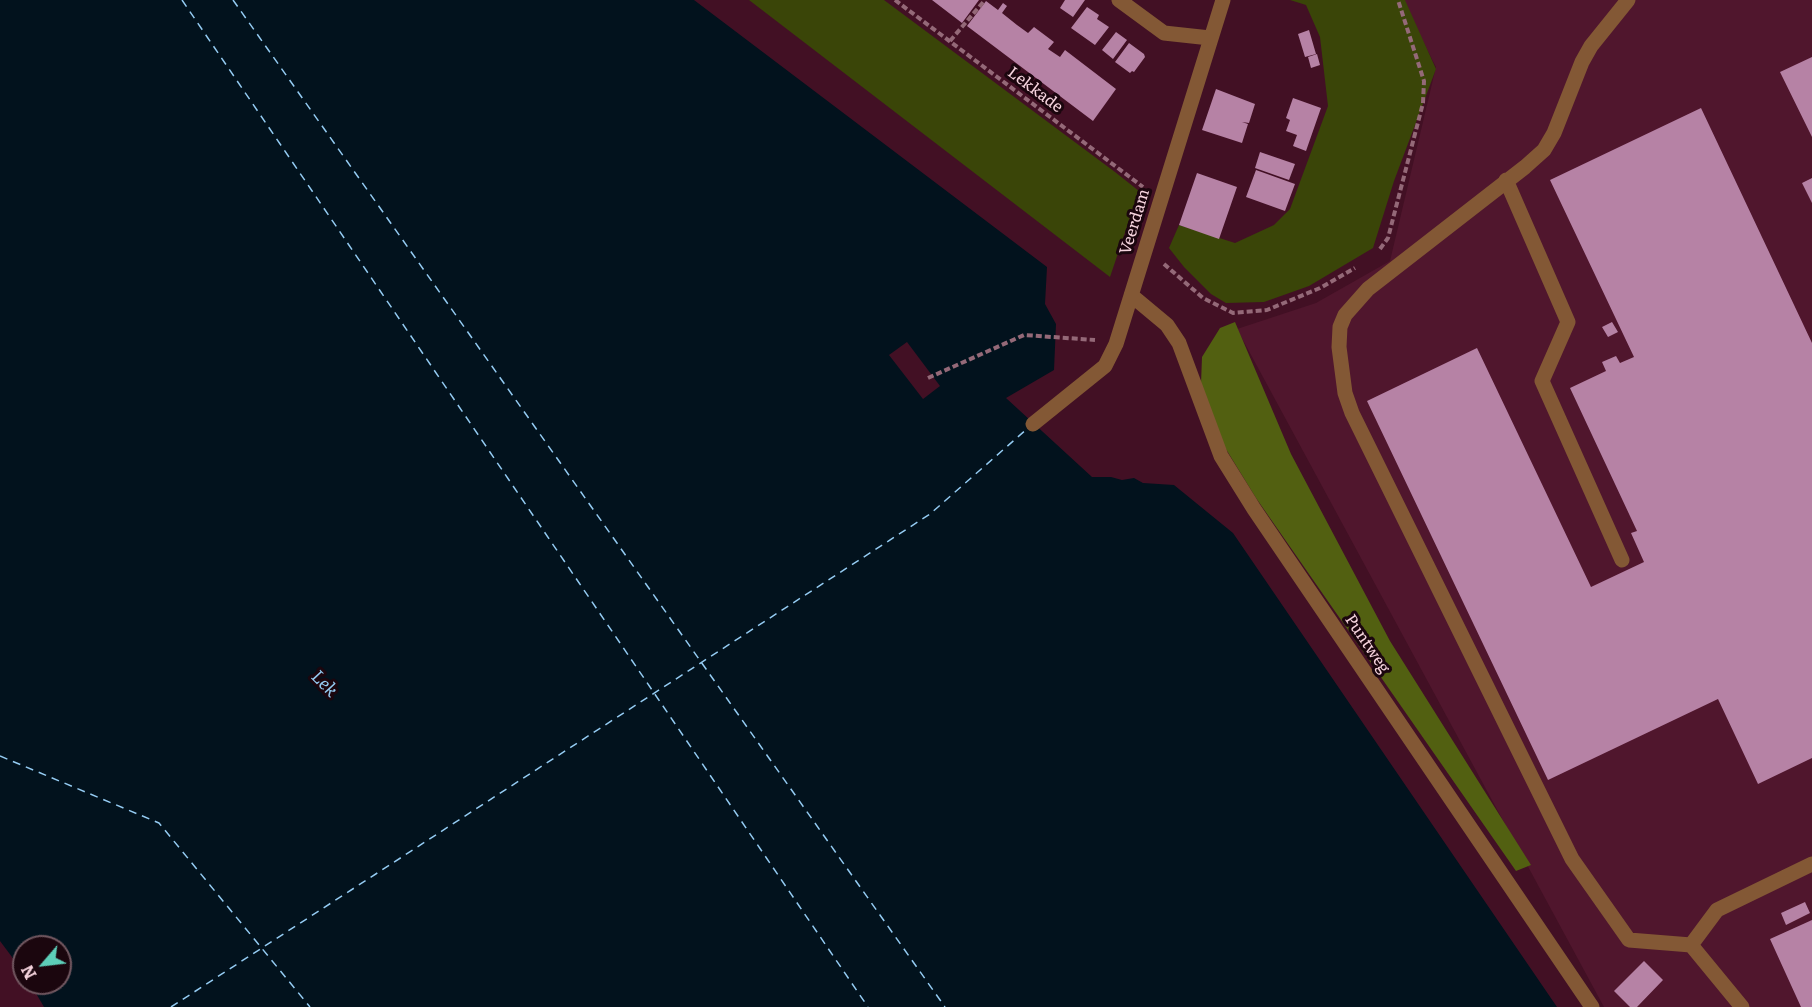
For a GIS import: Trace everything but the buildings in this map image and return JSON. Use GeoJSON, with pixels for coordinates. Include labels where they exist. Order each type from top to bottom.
{"type":"FeatureCollection","features":[{"type":"Feature","properties":{"kind":"street"},"geometry":{"type":"LineString","coordinates":[[1119,0],[1164,33],[1210,38]]}},
{"type":"Feature","properties":{"kind":"street","name":"Veerdam"},"geometry":{"type":"LineString","coordinates":[[1033,424],[1105,366],[1116,344],[1223,0]]}},
{"type":"Feature","properties":{"kind":"street"},"geometry":{"type":"LineString","coordinates":[[1628,0],[1581,62],[1554,133],[1544,150],[1368,289],[1350,309],[1340,327],[1339,347],[1345,393],[1352,413],[1572,859],[1629,940],[1691,945],[1742,1007]]}},
{"type":"Feature","properties":{"kind":"street"},"geometry":{"type":"LineString","coordinates":[[1506,180],[1568,322],[1542,381],[1622,560]]}},
{"type":"Feature","properties":{"kind":"street","name":"Puntweg"},"geometry":{"type":"LineString","coordinates":[[1131,296],[1167,325],[1173,334],[1188,365],[1221,456],[1254,509],[1592,1007]]}},
{"type":"Feature","properties":{"kind":"street"},"geometry":{"type":"LineString","coordinates":[[1691,945],[1717,910],[1812,864]]}},
{"type":"Feature","properties":{"kind":"path","name":"Lekkade"},"geometry":{"type":"LineString","coordinates":[[895,0],[1161,200]]}},
{"type":"Feature","properties":{"kind":"path"},"geometry":{"type":"LineString","coordinates":[[950,42],[986,0]]}},
{"type":"Feature","properties":{"kind":"path"},"geometry":{"type":"LineString","coordinates":[[1375,255],[1388,238],[1423,103],[1424,81],[1398,0]]}},
{"type":"Feature","properties":{"kind":"path"},"geometry":{"type":"LineString","coordinates":[[1146,249],[1203,298],[1233,312],[1267,310],[1320,288],[1358,267]]}},
{"type":"Feature","properties":{"kind":"path"},"geometry":{"type":"LineString","coordinates":[[928,378],[1024,335],[1084,338]]}},
{"type":"Feature","properties":{"kind":"shaded area"},"geometry":{"type":"Polygon","coordinates":[[[1402,0],[1812,0],[1812,1007],[1604,1007],[1237,329],[1316,303],[1390,261],[1436,67],[1402,0]]]}},
{"type":"Feature","properties":{"kind":"green space"},"geometry":{"type":"Polygon","coordinates":[[[749,0],[884,0],[1115,172],[1139,191],[1110,277],[749,0]]]}},
{"type":"Feature","properties":{"kind":"green space"},"geometry":{"type":"Polygon","coordinates":[[[1290,0],[1405,0],[1436,69],[1394,181],[1373,248],[1309,286],[1264,302],[1226,303],[1211,294],[1169,248],[1179,225],[1235,243],[1274,225],[1290,209],[1328,106],[1320,37],[1306,5],[1290,0]]]}},
{"type":"Feature","properties":{"kind":"green space"},"geometry":{"type":"Polygon","coordinates":[[[1235,322],[1291,454],[1390,641],[1531,865],[1516,871],[1256,498],[1213,428],[1201,384],[1202,357],[1220,328],[1235,322]]]}},
{"type":"Feature","properties":{"kind":"water","name":"Lek"},"geometry":{"type":"Polygon","coordinates":[[[0,0],[694,0],[1047,267],[1045,304],[1056,324],[1054,370],[1006,398],[1092,477],[1111,477],[1122,480],[1134,478],[1143,483],[1174,485],[1233,533],[1557,1007],[44,1007],[37,995],[72,995],[72,935],[12,935],[12,957],[0,941],[0,0]]]}},
{"type":"Feature","properties":{"kind":"pier"},"geometry":{"type":"Polygon","coordinates":[[[907,342],[940,386],[923,399],[889,355],[907,342]]]}},
{"type":"Feature","properties":{"kind":"ferry route"},"geometry":{"type":"LineString","coordinates":[[182,0],[868,1007]]}},
{"type":"Feature","properties":{"kind":"ferry route"},"geometry":{"type":"LineString","coordinates":[[233,0],[945,1007]]}},
{"type":"Feature","properties":{"kind":"ferry route"},"geometry":{"type":"LineString","coordinates":[[171,1007],[930,514],[1028,428]]}},
{"type":"Feature","properties":{"kind":"ferry route"},"geometry":{"type":"LineString","coordinates":[[0,756],[159,823],[310,1007]]}}]}
